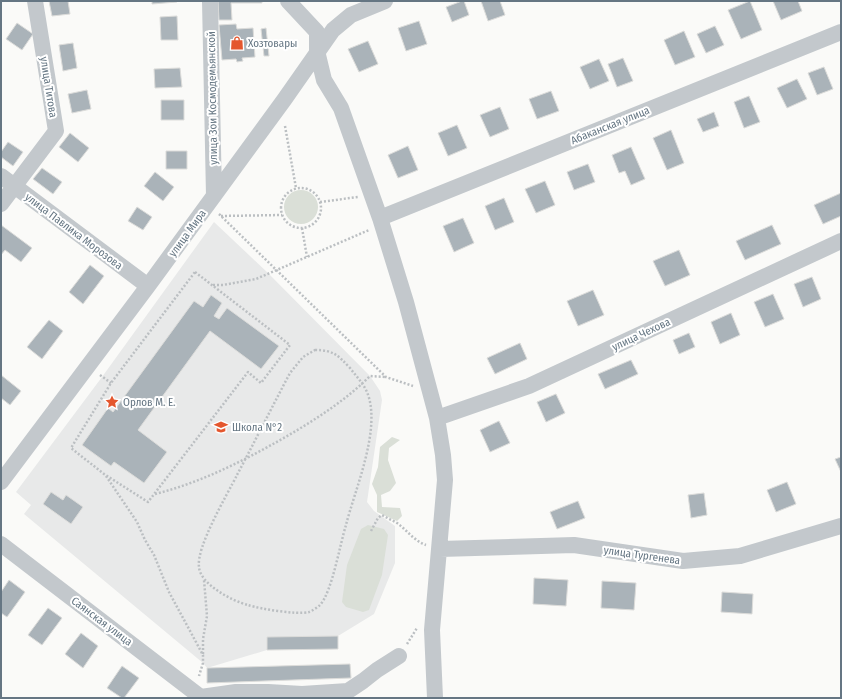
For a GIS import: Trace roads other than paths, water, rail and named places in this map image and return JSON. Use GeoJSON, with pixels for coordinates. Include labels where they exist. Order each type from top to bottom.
{"type":"FeatureCollection","features":[{"type":"Feature","properties":{"kind":"street","name":"улица Титова"},"geometry":{"type":"LineString","coordinates":[[1,204],[56,131],[35,1]]}},
{"type":"Feature","properties":{"kind":"street","name":"улица Зои Космодемьянской"},"geometry":{"type":"LineString","coordinates":[[210,1],[214,203]]}},
{"type":"Feature","properties":{"kind":"street"},"geometry":{"type":"LineString","coordinates":[[288,1],[317,32],[317,51],[324,80],[341,108],[372,195],[378,223],[406,302],[437,418],[443,454],[445,480],[432,630],[434,698]]}},
{"type":"Feature","properties":{"kind":"street","name":"улица Мира"},"geometry":{"type":"LineString","coordinates":[[1,482],[148,286],[214,203],[317,51],[333,30],[351,15],[385,1]]}},
{"type":"Feature","properties":{"kind":"street","name":"Абаканская улица"},"geometry":{"type":"LineString","coordinates":[[378,223],[841,32]]}},
{"type":"Feature","properties":{"kind":"street","name":"улица Павлика Морозова"},"geometry":{"type":"LineString","coordinates":[[1,176],[148,286]]}},
{"type":"Feature","properties":{"kind":"street","name":"улица Чехова"},"geometry":{"type":"LineString","coordinates":[[437,418],[529,386],[841,241]]}},
{"type":"Feature","properties":{"kind":"street","name":"улица Тургенева"},"geometry":{"type":"LineString","coordinates":[[440,549],[574,545],[683,561],[740,556],[841,526]]}},
{"type":"Feature","properties":{"kind":"street","name":"Саянская улица"},"geometry":{"type":"LineString","coordinates":[[1,544],[202,697]]}},
{"type":"Feature","properties":{"kind":"street"},"geometry":{"type":"LineString","coordinates":[[202,697],[236,692],[268,692],[304,696],[348,690],[399,656]]}},
{"type":"Feature","properties":{"kind":"place","name":"Хозтовары"},"geometry":{"type":"Point","coordinates":[237,43]}},
{"type":"Feature","properties":{"kind":"place","name":"Орлов М. Е."},"geometry":{"type":"Point","coordinates":[112,402]}},
{"type":"Feature","properties":{"kind":"place","name":"Школа N°2"},"geometry":{"type":"Point","coordinates":[221,427]}}]}
